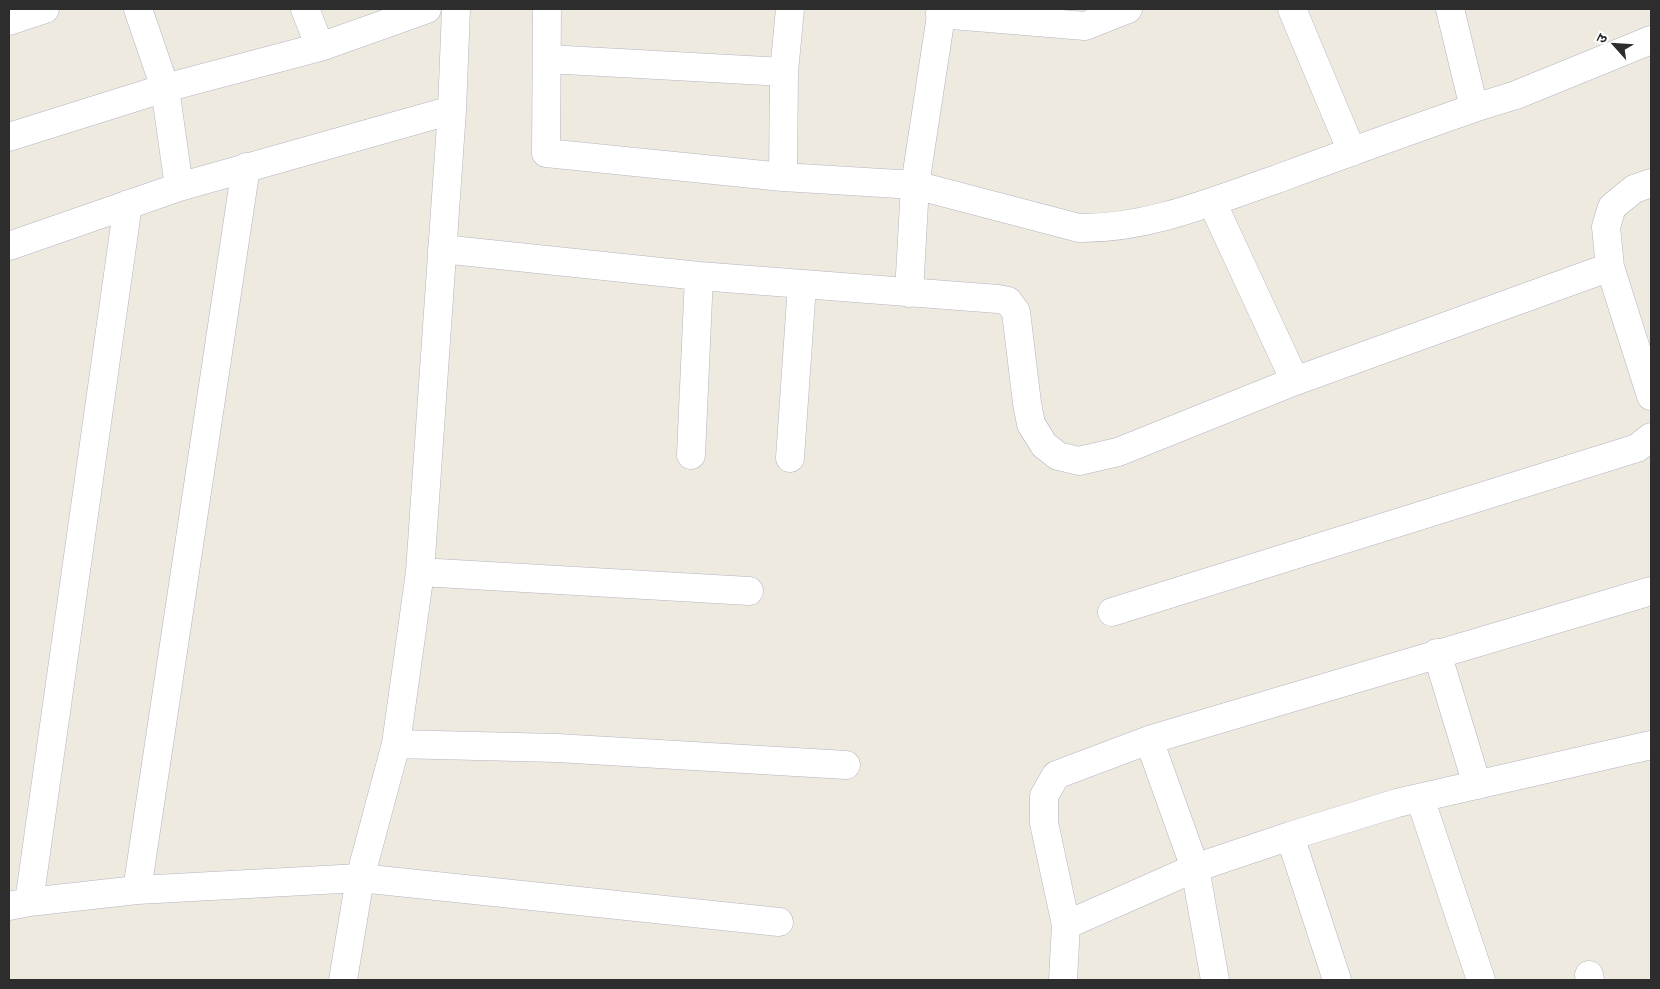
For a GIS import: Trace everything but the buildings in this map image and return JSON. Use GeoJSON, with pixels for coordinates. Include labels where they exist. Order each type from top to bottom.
{"type":"FeatureCollection","features":[{"type":"Feature","properties":{"kind":"street"},"geometry":{"type":"LineString","coordinates":[[138,9],[165,88],[179,187]]}},
{"type":"Feature","properties":{"kind":"street"},"geometry":{"type":"LineString","coordinates":[[305,9],[320,47]]}},
{"type":"Feature","properties":{"kind":"street"},"geometry":{"type":"LineString","coordinates":[[9,137],[165,88],[320,47],[427,9]]}},
{"type":"Feature","properties":{"kind":"street"},"geometry":{"type":"LineString","coordinates":[[343,980],[360,878],[396,744],[420,572],[452,110],[456,9]]}},
{"type":"Feature","properties":{"kind":"street"},"geometry":{"type":"LineString","coordinates":[[547,9],[546,153],[783,176],[915,186],[1079,228],[1105,229],[1137,224],[1212,202],[1474,108],[1516,95],[1651,40]]}},
{"type":"Feature","properties":{"kind":"street"},"geometry":{"type":"LineString","coordinates":[[783,176],[784,72],[790,9]]}},
{"type":"Feature","properties":{"kind":"street"},"geometry":{"type":"LineString","coordinates":[[909,293],[915,186],[941,11],[1087,18],[1128,9]]}},
{"type":"Feature","properties":{"kind":"street"},"geometry":{"type":"LineString","coordinates":[[1292,9],[1352,152]]}},
{"type":"Feature","properties":{"kind":"street"},"geometry":{"type":"LineString","coordinates":[[1450,9],[1474,108]]}},
{"type":"Feature","properties":{"kind":"street"},"geometry":{"type":"LineString","coordinates":[[9,21],[38,10]]}},
{"type":"Feature","properties":{"kind":"street"},"geometry":{"type":"LineString","coordinates":[[547,59],[784,72]]}},
{"type":"Feature","properties":{"kind":"street"},"geometry":{"type":"LineString","coordinates":[[9,246],[179,187],[452,110]]}},
{"type":"Feature","properties":{"kind":"street"},"geometry":{"type":"LineString","coordinates":[[137,890],[246,168]]}},
{"type":"Feature","properties":{"kind":"street"},"geometry":{"type":"LineString","coordinates":[[1651,183],[1634,189],[1612,207],[1606,227],[1610,267],[1651,396]]}},
{"type":"Feature","properties":{"kind":"street"},"geometry":{"type":"LineString","coordinates":[[1212,202],[1295,381]]}},
{"type":"Feature","properties":{"kind":"street"},"geometry":{"type":"LineString","coordinates":[[128,204],[19,904],[137,890],[360,878],[780,922]]}},
{"type":"Feature","properties":{"kind":"street"},"geometry":{"type":"LineString","coordinates":[[442,249],[699,276],[1008,301],[1016,312],[1031,424],[1044,444],[1058,456],[1079,461],[1118,452],[1295,381],[1610,267]]}},
{"type":"Feature","properties":{"kind":"street"},"geometry":{"type":"LineString","coordinates":[[691,455],[699,276]]}},
{"type":"Feature","properties":{"kind":"street"},"geometry":{"type":"LineString","coordinates":[[790,458],[802,285]]}},
{"type":"Feature","properties":{"kind":"street"},"geometry":{"type":"LineString","coordinates":[[1112,612],[1637,448],[1651,437]]}},
{"type":"Feature","properties":{"kind":"street"},"geometry":{"type":"LineString","coordinates":[[420,572],[749,591]]}},
{"type":"Feature","properties":{"kind":"street"},"geometry":{"type":"LineString","coordinates":[[1063,980],[1066,925],[1044,823],[1044,796],[1056,775],[1149,740],[1651,590]]}},
{"type":"Feature","properties":{"kind":"street"},"geometry":{"type":"LineString","coordinates":[[1438,653],[1477,785]]}},
{"type":"Feature","properties":{"kind":"street"},"geometry":{"type":"LineString","coordinates":[[1149,740],[1195,868],[1215,980]]}},
{"type":"Feature","properties":{"kind":"street"},"geometry":{"type":"LineString","coordinates":[[396,744],[557,748],[846,765]]}},
{"type":"Feature","properties":{"kind":"street"},"geometry":{"type":"LineString","coordinates":[[1066,925],[1195,868],[1397,803],[1651,745]]}},
{"type":"Feature","properties":{"kind":"street"},"geometry":{"type":"LineString","coordinates":[[1420,798],[1481,980]]}},
{"type":"Feature","properties":{"kind":"street"},"geometry":{"type":"LineString","coordinates":[[1290,836],[1338,980]]}}]}
